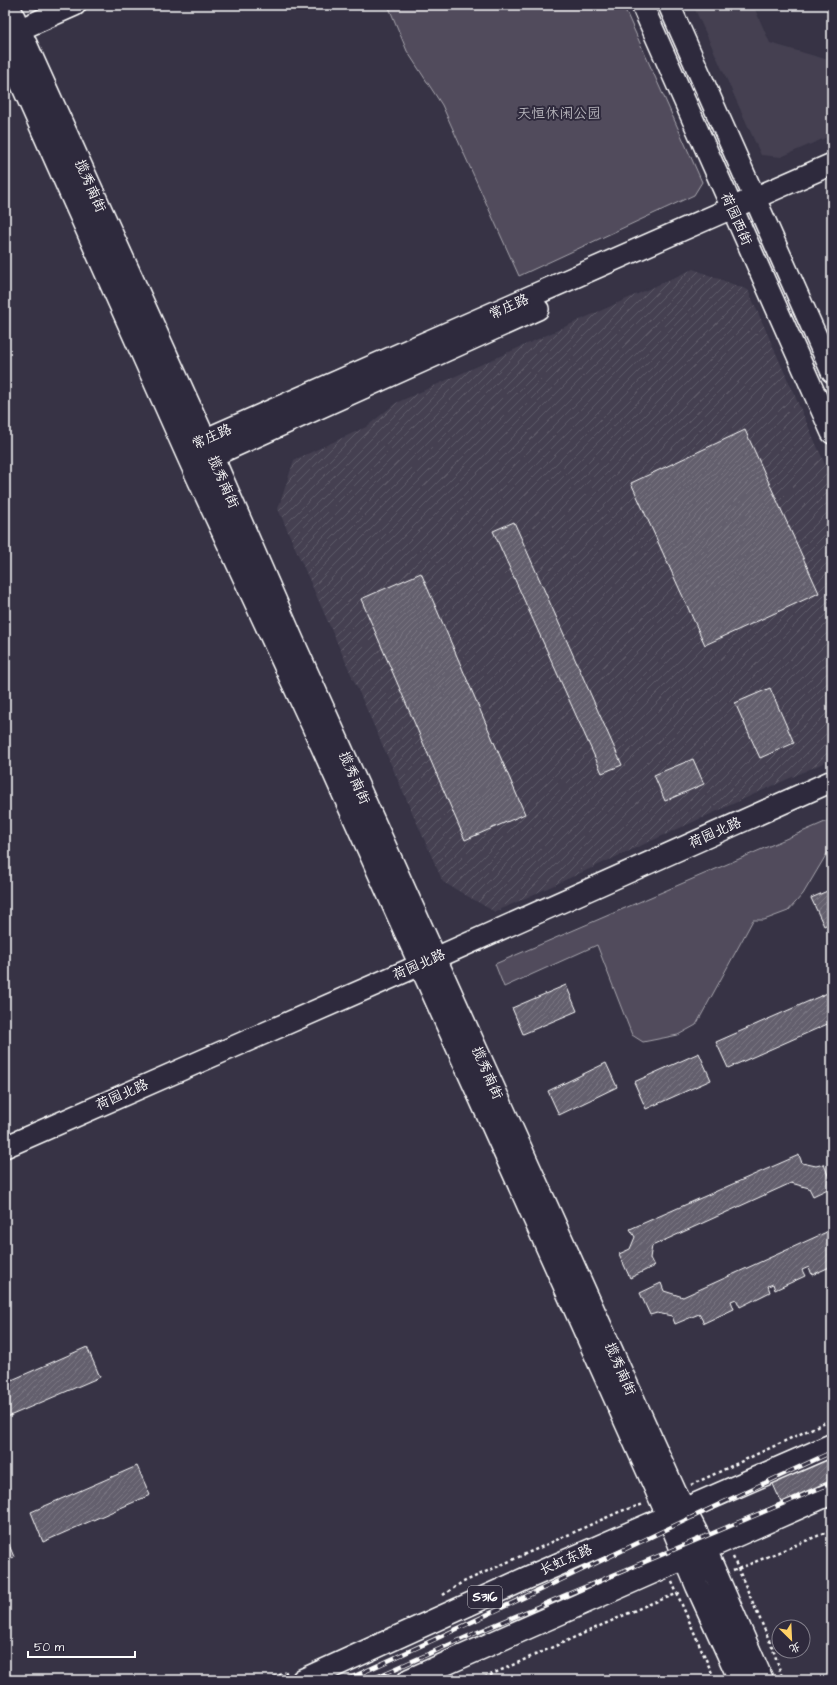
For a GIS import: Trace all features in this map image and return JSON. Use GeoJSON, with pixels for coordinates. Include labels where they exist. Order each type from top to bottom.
{"type":"FeatureCollection","features":[{"type":"Feature","properties":{"kind":"main road","name":"揽秀南街"},"geometry":{"type":"LineString","coordinates":[[8,5],[9,37],[189,457],[428,961],[696,1554]]}},
{"type":"Feature","properties":{"kind":"main road","name":"揽秀南街"},"geometry":{"type":"LineString","coordinates":[[9,37],[208,448],[294,644],[428,961]]}},
{"type":"Feature","properties":{"kind":"main road","name":"长虹东路"},"geometry":{"type":"LineString","coordinates":[[303,1680],[676,1512],[832,1445]]}},
{"type":"Feature","properties":{"kind":"main road"},"geometry":{"type":"LineString","coordinates":[[409,1680],[832,1493]]}},
{"type":"Feature","properties":{"kind":"main road"},"geometry":{"type":"LineString","coordinates":[[696,1554],[717,1577],[762,1680]]}},
{"type":"Feature","properties":{"kind":"main road"},"geometry":{"type":"LineString","coordinates":[[696,1554],[687,1589],[740,1680]]}},
{"type":"Feature","properties":{"kind":"street"},"geometry":{"type":"LineString","coordinates":[[9,37],[75,5]]}},
{"type":"Feature","properties":{"kind":"street","name":"荷园西街"},"geometry":{"type":"LineString","coordinates":[[642,5],[832,433]]}},
{"type":"Feature","properties":{"kind":"street","name":"荷园西街"},"geometry":{"type":"LineString","coordinates":[[670,5],[832,372]]}},
{"type":"Feature","properties":{"kind":"street","name":"常庄路"},"geometry":{"type":"LineString","coordinates":[[757,204],[832,164]]}},
{"type":"Feature","properties":{"kind":"street","name":"常庄路"},"geometry":{"type":"LineString","coordinates":[[189,457],[734,214],[757,204],[832,177]]}},
{"type":"Feature","properties":{"kind":"street","name":"荷园北路"},"geometry":{"type":"LineString","coordinates":[[5,1147],[832,781]]}},
{"type":"Feature","properties":{"kind":"path"},"geometry":{"type":"LineString","coordinates":[[717,1577],[832,1530]]}},
{"type":"Feature","properties":{"kind":"path"},"geometry":{"type":"LineString","coordinates":[[725,1541],[784,1680]]}},
{"type":"Feature","properties":{"kind":"path"},"geometry":{"type":"LineString","coordinates":[[666,1567],[687,1589],[716,1680]]}},
{"type":"Feature","properties":{"kind":"path"},"geometry":{"type":"LineString","coordinates":[[479,1680],[687,1589]]}},
{"type":"Feature","properties":{"kind":"shaded area"},"geometry":{"type":"Polygon","coordinates":[[[693,5],[753,5],[770,43],[832,61],[832,135],[781,157],[761,155],[693,5]]]}},
{"type":"Feature","properties":{"kind":"shaded area"},"geometry":{"type":"Polygon","coordinates":[[[693,269],[748,290],[832,480],[832,759],[495,912],[443,882],[278,509],[294,460],[366,427],[396,403],[693,269]]]}},
{"type":"Feature","properties":{"kind":"green space","name":"天恒休闲公园"},"geometry":{"type":"Polygon","coordinates":[[[388,5],[623,5],[702,182],[694,195],[519,276],[442,105],[407,51],[388,5]]]}},
{"type":"Feature","properties":{"kind":"green space"},"geometry":{"type":"Polygon","coordinates":[[[832,819],[832,845],[803,894],[788,911],[764,920],[753,920],[696,1025],[678,1035],[643,1042],[632,1035],[597,945],[504,987],[495,964],[832,819]]]}},
{"type":"Feature","properties":{"kind":"building"},"geometry":{"type":"Polygon","coordinates":[[[745,430],[819,593],[705,645],[631,483],[745,430]]]}},
{"type":"Feature","properties":{"kind":"building"},"geometry":{"type":"Polygon","coordinates":[[[514,522],[622,765],[602,773],[493,531],[514,522]]]}},
{"type":"Feature","properties":{"kind":"building"},"geometry":{"type":"Polygon","coordinates":[[[421,573],[525,814],[465,840],[361,599],[421,573]]]}},
{"type":"Feature","properties":{"kind":"building"},"geometry":{"type":"Polygon","coordinates":[[[770,688],[794,743],[760,758],[735,703],[770,688]]]}},
{"type":"Feature","properties":{"kind":"building"},"geometry":{"type":"Polygon","coordinates":[[[693,759],[704,784],[665,801],[654,775],[693,759]]]}},
{"type":"Feature","properties":{"kind":"building"},"geometry":{"type":"Polygon","coordinates":[[[832,889],[832,922],[824,926],[811,898],[832,889]]]}},
{"type":"Feature","properties":{"kind":"building"},"geometry":{"type":"Polygon","coordinates":[[[566,985],[577,1011],[523,1034],[512,1008],[566,985]]]}},
{"type":"Feature","properties":{"kind":"building"},"geometry":{"type":"Polygon","coordinates":[[[832,991],[832,1022],[728,1068],[716,1042],[832,991]]]}},
{"type":"Feature","properties":{"kind":"building"},"geometry":{"type":"Polygon","coordinates":[[[699,1053],[711,1080],[646,1109],[634,1082],[699,1053]]]}},
{"type":"Feature","properties":{"kind":"building"},"geometry":{"type":"Polygon","coordinates":[[[606,1063],[617,1087],[559,1115],[548,1091],[606,1063]]]}},
{"type":"Feature","properties":{"kind":"building"},"geometry":{"type":"Polygon","coordinates":[[[799,1155],[802,1163],[816,1166],[824,1164],[832,1187],[813,1196],[809,1188],[791,1183],[652,1246],[650,1258],[654,1266],[630,1278],[619,1254],[630,1249],[635,1237],[630,1229],[799,1155]]]}},
{"type":"Feature","properties":{"kind":"building"},"geometry":{"type":"Polygon","coordinates":[[[831,1230],[832,1266],[812,1275],[809,1267],[802,1270],[805,1276],[775,1290],[773,1284],[768,1286],[770,1292],[740,1307],[736,1299],[731,1301],[734,1309],[704,1323],[699,1314],[675,1324],[672,1316],[657,1313],[650,1315],[640,1293],[661,1283],[664,1291],[683,1297],[831,1230]]]}},
{"type":"Feature","properties":{"kind":"building"},"geometry":{"type":"Polygon","coordinates":[[[87,1347],[100,1377],[5,1418],[5,1383],[87,1347]]]}},
{"type":"Feature","properties":{"kind":"building"},"geometry":{"type":"Polygon","coordinates":[[[832,1444],[832,1492],[786,1513],[768,1473],[832,1444]]]}},
{"type":"Feature","properties":{"kind":"building"},"geometry":{"type":"Polygon","coordinates":[[[137,1466],[150,1495],[43,1542],[31,1512],[137,1466]]]}},
{"type":"Feature","properties":{"kind":"building"},"geometry":{"type":"Polygon","coordinates":[[[5,1535],[14,1557],[5,1561],[5,1535]]]}},
{"type":"Feature","properties":{"kind":"railway"},"geometry":{"type":"LineString","coordinates":[[346,1680],[832,1452]]}},
{"type":"Feature","properties":{"kind":"railway"},"geometry":{"type":"LineString","coordinates":[[370,1680],[471,1635],[832,1483]]}}]}
